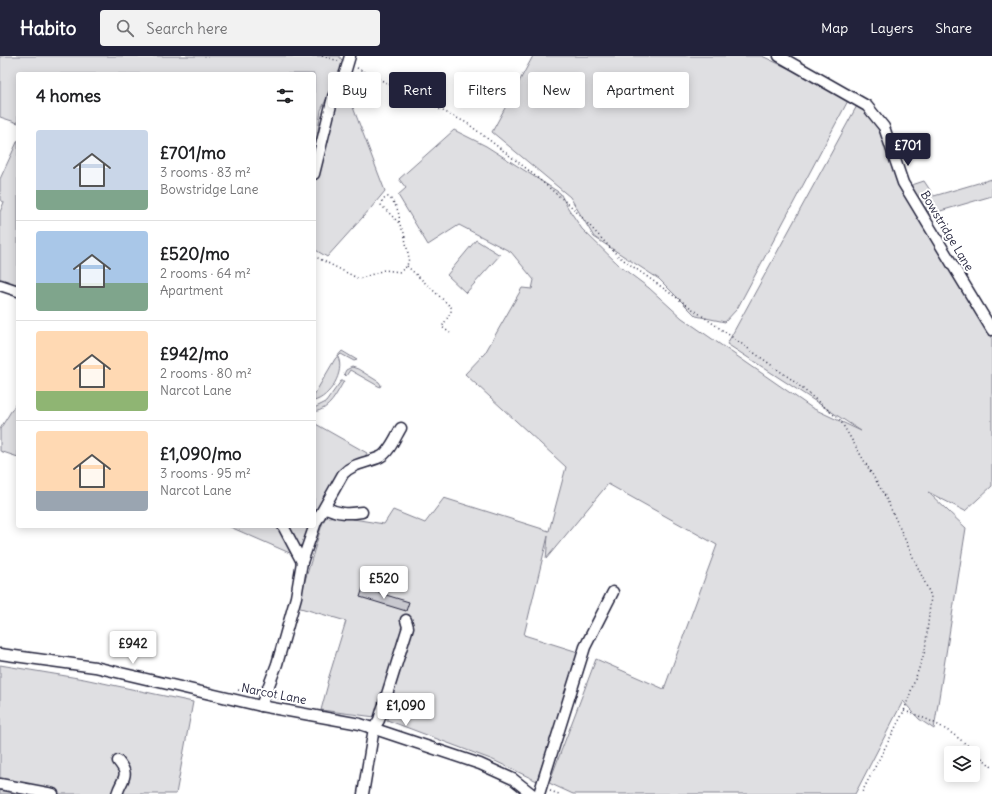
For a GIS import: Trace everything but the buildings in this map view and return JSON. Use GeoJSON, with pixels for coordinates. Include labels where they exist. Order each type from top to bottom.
{"type":"FeatureCollection","features":[{"type":"Feature","properties":{"kind":"street","name":"Bowstridge Lane"},"geometry":{"type":"LineString","coordinates":[[779,56],[867,106],[884,127],[903,183],[992,330]]}},
{"type":"Feature","properties":{"kind":"street"},"geometry":{"type":"LineString","coordinates":[[316,166],[333,97],[348,64]]}},
{"type":"Feature","properties":{"kind":"street"},"geometry":{"type":"LineString","coordinates":[[0,285],[16,290]]}},
{"type":"Feature","properties":{"kind":"street"},"geometry":{"type":"LineString","coordinates":[[316,522],[343,474],[349,468],[382,456],[401,428]]}},
{"type":"Feature","properties":{"kind":"street"},"geometry":{"type":"LineString","coordinates":[[325,507],[334,512],[349,514],[362,512]]}},
{"type":"Feature","properties":{"kind":"street"},"geometry":{"type":"LineString","coordinates":[[284,528],[302,562]]}},
{"type":"Feature","properties":{"kind":"street"},"geometry":{"type":"LineString","coordinates":[[261,706],[277,664],[292,612],[302,562],[314,528]]}},
{"type":"Feature","properties":{"kind":"street"},"geometry":{"type":"LineString","coordinates":[[539,794],[586,647],[613,592]]}},
{"type":"Feature","properties":{"kind":"street"},"geometry":{"type":"LineString","coordinates":[[363,794],[374,728],[380,720],[408,627],[406,620]]}},
{"type":"Feature","properties":{"kind":"street","name":"Narcot Lane"},"geometry":{"type":"LineString","coordinates":[[0,654],[95,667],[261,706],[360,724],[480,764],[513,779],[532,794]]}},
{"type":"Feature","properties":{"kind":"street"},"geometry":{"type":"LineString","coordinates":[[117,794],[126,774],[124,768],[118,760]]}},
{"type":"Feature","properties":{"kind":"street"},"geometry":{"type":"LineString","coordinates":[[0,784],[53,794]]}},
{"type":"Feature","properties":{"kind":"path"},"geometry":{"type":"LineString","coordinates":[[322,56],[348,64],[467,122],[527,169],[573,208],[618,256],[791,379],[840,420],[885,496],[931,596],[926,651],[904,711],[861,794]]}},
{"type":"Feature","properties":{"kind":"path"},"geometry":{"type":"LineString","coordinates":[[348,64],[355,72]]}},
{"type":"Feature","properties":{"kind":"path"},"geometry":{"type":"LineString","coordinates":[[316,257],[359,279],[384,270],[400,272],[406,266],[409,258],[404,233],[399,223],[381,205],[382,200],[388,197],[392,200],[400,218],[399,223]]}},
{"type":"Feature","properties":{"kind":"path"},"geometry":{"type":"LineString","coordinates":[[406,266],[451,307],[451,312],[442,327],[450,333]]}},
{"type":"Feature","properties":{"kind":"path"},"geometry":{"type":"LineString","coordinates":[[904,711],[927,718],[956,735],[992,767]]}},
{"type":"Feature","properties":{"kind":"shaded area"},"geometry":{"type":"Polygon","coordinates":[[[0,56],[339,56],[344,63],[340,72],[328,72],[328,96],[321,110],[316,144],[316,72],[16,72],[16,122],[0,117],[0,56]]]}},
{"type":"Feature","properties":{"kind":"shaded area"},"geometry":{"type":"Polygon","coordinates":[[[533,56],[762,56],[850,97],[737,309],[725,322],[696,316],[659,279],[594,237],[570,197],[492,132],[505,108],[520,108],[520,80],[533,56]]]}},
{"type":"Feature","properties":{"kind":"shaded area"},"geometry":{"type":"Polygon","coordinates":[[[859,102],[867,106],[897,168],[992,330],[992,486],[965,511],[928,492],[966,528],[934,729],[919,719],[903,701],[855,794],[573,794],[549,783],[596,659],[664,689],[717,545],[608,484],[546,559],[548,536],[524,635],[578,652],[537,781],[493,760],[387,720],[388,710],[381,707],[375,717],[321,710],[327,683],[346,621],[297,607],[324,518],[335,516],[384,524],[393,510],[425,523],[444,498],[549,531],[566,467],[465,374],[485,353],[522,288],[532,289],[534,280],[511,252],[459,225],[428,245],[398,195],[406,188],[399,179],[454,130],[486,146],[560,193],[582,229],[621,267],[649,288],[682,318],[812,408],[861,431],[727,344],[859,102]]]}},
{"type":"Feature","properties":{"kind":"shaded area"},"geometry":{"type":"Polygon","coordinates":[[[334,108],[353,108],[385,191],[327,257],[316,250],[316,175],[334,108]]]}},
{"type":"Feature","properties":{"kind":"shaded area"},"geometry":{"type":"Polygon","coordinates":[[[16,144],[16,286],[0,280],[0,212],[4,202],[0,200],[0,179],[16,144]]]}},
{"type":"Feature","properties":{"kind":"shaded area"},"geometry":{"type":"Polygon","coordinates":[[[992,179],[992,196],[930,214],[909,186],[924,181],[934,196],[992,179]]]}},
{"type":"Feature","properties":{"kind":"shaded area"},"geometry":{"type":"Polygon","coordinates":[[[476,240],[500,255],[466,293],[447,275],[476,240]]]}},
{"type":"Feature","properties":{"kind":"shaded area"},"geometry":{"type":"Polygon","coordinates":[[[342,351],[357,360],[354,361],[341,354],[338,357],[340,363],[338,376],[335,383],[325,395],[316,400],[316,392],[335,359],[342,351]]]}},
{"type":"Feature","properties":{"kind":"shaded area"},"geometry":{"type":"Polygon","coordinates":[[[352,367],[379,382],[381,385],[380,387],[350,370],[346,376],[344,374],[346,370],[352,367]]]}},
{"type":"Feature","properties":{"kind":"shaded area"},"geometry":{"type":"Polygon","coordinates":[[[341,381],[344,381],[329,404],[325,408],[316,411],[316,407],[326,402],[341,381]]]}},
{"type":"Feature","properties":{"kind":"shaded area"},"geometry":{"type":"Polygon","coordinates":[[[16,403],[16,456],[0,451],[0,429],[16,403]]]}},
{"type":"Feature","properties":{"kind":"shaded area"},"geometry":{"type":"Polygon","coordinates":[[[316,424],[367,453],[364,459],[353,463],[316,522],[316,424]]]}},
{"type":"Feature","properties":{"kind":"shaded area"},"geometry":{"type":"Polygon","coordinates":[[[233,528],[280,528],[292,554],[233,528]]]}},
{"type":"Feature","properties":{"kind":"shaded area"},"geometry":{"type":"Polygon","coordinates":[[[287,528],[313,528],[302,556],[287,528]]]}},
{"type":"Feature","properties":{"kind":"shaded area"},"geometry":{"type":"Polygon","coordinates":[[[0,665],[84,679],[193,702],[176,794],[0,794],[0,665]]]}}]}
